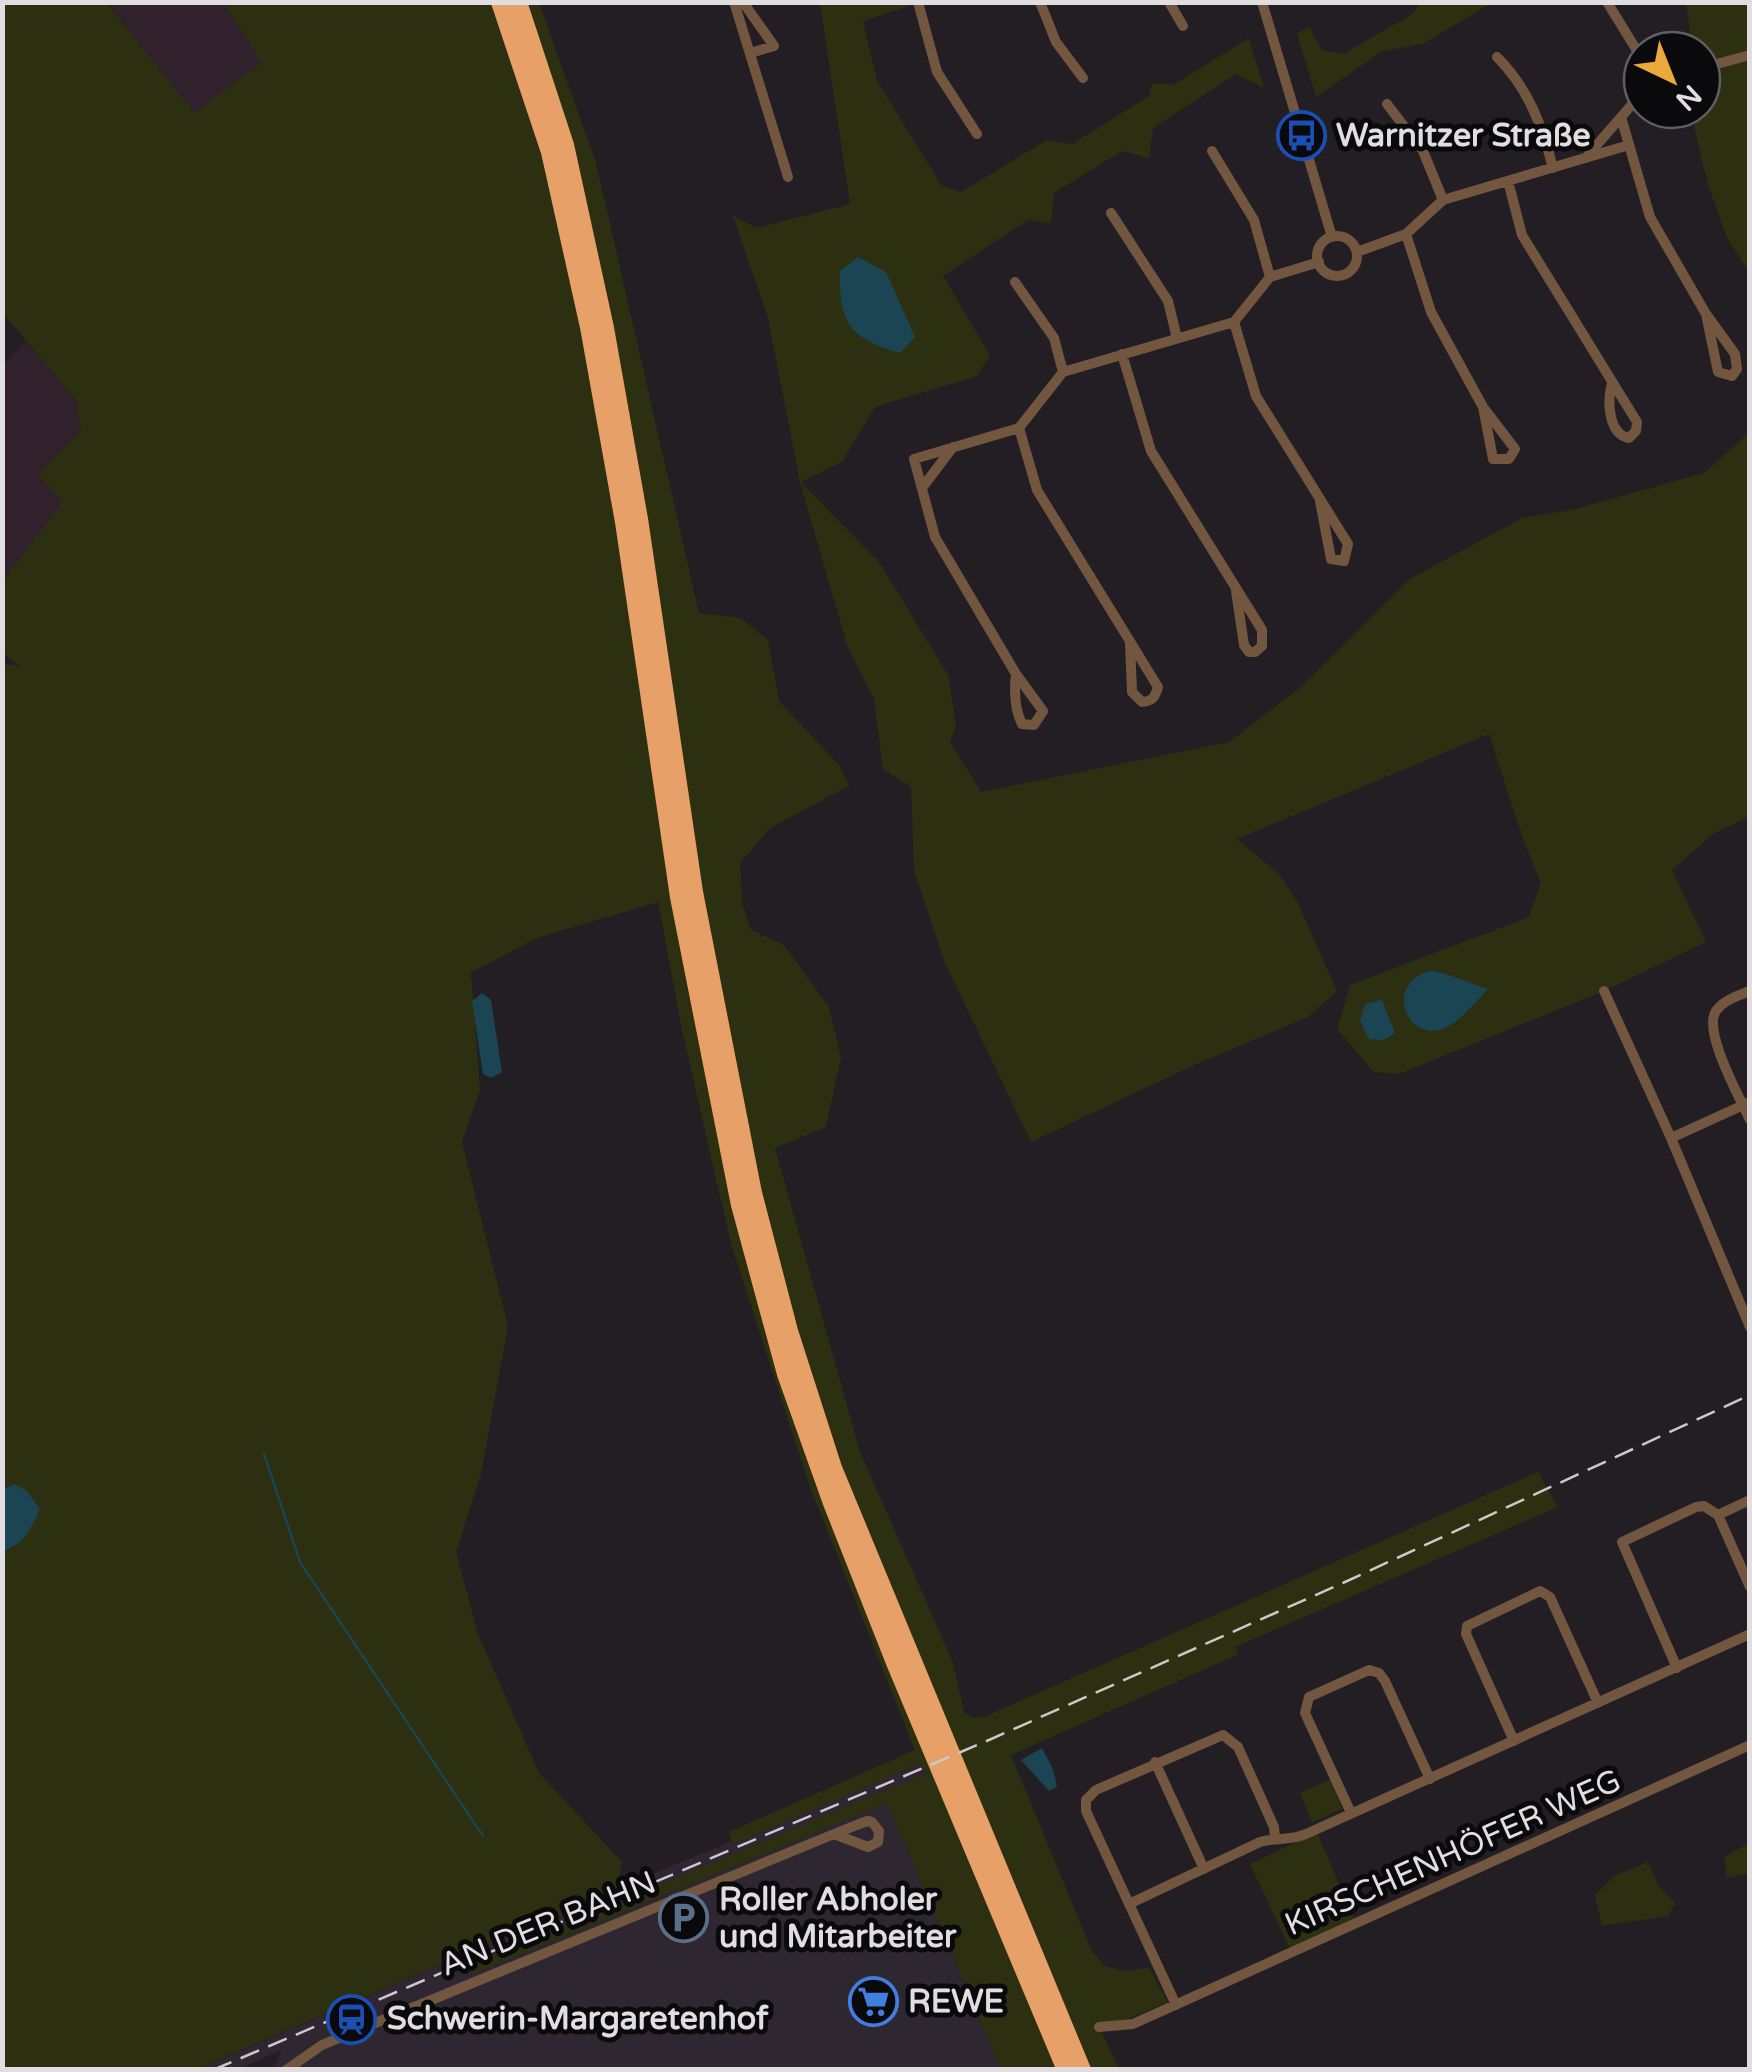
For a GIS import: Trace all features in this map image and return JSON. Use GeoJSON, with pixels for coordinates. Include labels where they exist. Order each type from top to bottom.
{"type":"FeatureCollection","features":[{"type":"Feature","properties":{"kind":"highway"},"geometry":{"type":"LineString","coordinates":[[500,2],[550,152],[588,326],[740,1205],[786,1374],[896,1664],[1066,2070]]}},
{"type":"Feature","properties":{"kind":"highway"},"geometry":{"type":"LineString","coordinates":[[518,2],[565,145],[605,328],[639,519],[686,887],[753,1193],[789,1331],[833,1468],[1082,2070]]}},
{"type":"Feature","properties":{"kind":"street"},"geometry":{"type":"LineString","coordinates":[[734,2],[788,177]]}},
{"type":"Feature","properties":{"kind":"street"},"geometry":{"type":"LineString","coordinates":[[743,2],[774,46],[750,53]]}},
{"type":"Feature","properties":{"kind":"street"},"geometry":{"type":"LineString","coordinates":[[918,2],[937,72],[976,134]]}},
{"type":"Feature","properties":{"kind":"street"},"geometry":{"type":"LineString","coordinates":[[1040,2],[1056,42],[1083,78]]}},
{"type":"Feature","properties":{"kind":"street"},"geometry":{"type":"LineString","coordinates":[[1169,2],[1183,26]]}},
{"type":"Feature","properties":{"kind":"street"},"geometry":{"type":"LineString","coordinates":[[1262,2],[1332,237]]}},
{"type":"Feature","properties":{"kind":"street"},"geometry":{"type":"LineString","coordinates":[[1606,2],[1624,30]]}},
{"type":"Feature","properties":{"kind":"street"},"geometry":{"type":"LineString","coordinates":[[1722,63],[1750,55]]}},
{"type":"Feature","properties":{"kind":"street"},"geometry":{"type":"LineString","coordinates":[[1497,56],[1539,115],[1554,168]]}},
{"type":"Feature","properties":{"kind":"street"},"geometry":{"type":"LineString","coordinates":[[1387,104],[1423,151],[1443,200]]}},
{"type":"Feature","properties":{"kind":"street"},"geometry":{"type":"LineString","coordinates":[[1588,156],[1621,116]]}},
{"type":"Feature","properties":{"kind":"street"},"geometry":{"type":"LineString","coordinates":[[1621,116],[1650,218],[1706,314],[1736,354],[1738,361],[1732,376],[1718,372],[1706,314]]}},
{"type":"Feature","properties":{"kind":"street"},"geometry":{"type":"LineString","coordinates":[[1357,252],[1406,234],[1443,200],[1628,145]]}},
{"type":"Feature","properties":{"kind":"street"},"geometry":{"type":"LineString","coordinates":[[1212,151],[1254,220],[1270,277]]}},
{"type":"Feature","properties":{"kind":"street"},"geometry":{"type":"LineString","coordinates":[[1508,181],[1522,235],[1637,422],[1629,438],[1620,437],[1614,430],[1609,394],[1612,383]]}},
{"type":"Feature","properties":{"kind":"street"},"geometry":{"type":"LineString","coordinates":[[1111,212],[1168,301],[1177,338]]}},
{"type":"Feature","properties":{"kind":"street"},"geometry":{"type":"LineString","coordinates":[[1406,234],[1430,312],[1484,407],[1515,449],[1509,460],[1494,458],[1484,407]]}},
{"type":"Feature","properties":{"kind":"street"},"geometry":{"type":"LineString","coordinates":[[1332,237],[1348,239],[1357,252],[1354,266],[1344,278],[1328,273],[1318,262],[1320,246],[1332,237]]}},
{"type":"Feature","properties":{"kind":"street"},"geometry":{"type":"LineString","coordinates":[[1016,674],[935,537],[914,459],[1019,428],[1064,372],[1234,322],[1270,277],[1318,262]]}},
{"type":"Feature","properties":{"kind":"street"},"geometry":{"type":"LineString","coordinates":[[1015,282],[1054,338],[1064,372]]}},
{"type":"Feature","properties":{"kind":"street"},"geometry":{"type":"LineString","coordinates":[[1234,322],[1256,396],[1348,544],[1344,561],[1331,558],[1320,502]]}},
{"type":"Feature","properties":{"kind":"street"},"geometry":{"type":"LineString","coordinates":[[1122,354],[1151,451],[1262,630],[1262,646],[1254,652],[1244,645],[1236,590]]}},
{"type":"Feature","properties":{"kind":"street"},"geometry":{"type":"LineString","coordinates":[[1019,428],[1037,490],[1158,687],[1149,702],[1142,702],[1132,692],[1130,643]]}},
{"type":"Feature","properties":{"kind":"street"},"geometry":{"type":"LineString","coordinates":[[922,488],[954,446]]}},
{"type":"Feature","properties":{"kind":"street"},"geometry":{"type":"LineString","coordinates":[[1750,990],[1727,1000],[1714,1014],[1712,1031],[1750,1120]]}},
{"type":"Feature","properties":{"kind":"street"},"geometry":{"type":"LineString","coordinates":[[1604,991],[1750,1327]]}},
{"type":"Feature","properties":{"kind":"street"},"geometry":{"type":"LineString","coordinates":[[1671,1138],[1746,1104]]}},
{"type":"Feature","properties":{"kind":"street"},"geometry":{"type":"LineString","coordinates":[[1718,1515],[1750,1500]]}},
{"type":"Feature","properties":{"kind":"street"},"geometry":{"type":"LineString","coordinates":[[1676,1668],[1622,1542],[1704,1506],[1718,1515],[1750,1587]]}},
{"type":"Feature","properties":{"kind":"street"},"geometry":{"type":"LineString","coordinates":[[1514,1740],[1466,1634],[1467,1626],[1540,1592],[1550,1597],[1598,1703]]}},
{"type":"Feature","properties":{"kind":"street"},"geometry":{"type":"LineString","coordinates":[[1129,1904],[1275,1837],[1296,1838],[1320,1828],[1750,1634]]}},
{"type":"Feature","properties":{"kind":"street"},"geometry":{"type":"LineString","coordinates":[[1351,1813],[1305,1713],[1305,1704],[1309,1697],[1369,1670],[1379,1673],[1385,1681],[1430,1779]]}},
{"type":"Feature","properties":{"kind":"street"},"geometry":{"type":"LineString","coordinates":[[1176,2006],[1086,1811],[1086,1800],[1096,1790],[1155,1762],[1213,1736],[1228,1736],[1238,1747],[1275,1837]]}},
{"type":"Feature","properties":{"kind":"street","name":"KIRSCHENHÖFER WEG"},"geometry":{"type":"LineString","coordinates":[[1099,2027],[1134,2024],[1176,2006],[1750,1745]]}},
{"type":"Feature","properties":{"kind":"street"},"geometry":{"type":"LineString","coordinates":[[1155,1762],[1204,1869]]}},
{"type":"Feature","properties":{"kind":"street","name":"AN DER BAHN"},"geometry":{"type":"LineString","coordinates":[[286,2070],[322,2046],[834,1834]]}},
{"type":"Feature","properties":{"kind":"shaded area"},"geometry":{"type":"Polygon","coordinates":[[[114,2],[223,3],[263,63],[194,114],[110,6],[114,2]]]}},
{"type":"Feature","properties":{"kind":"shaded area"},"geometry":{"type":"Polygon","coordinates":[[[26,341],[77,402],[81,432],[39,474],[64,502],[3,581],[3,364],[26,341]]]}},
{"type":"Feature","properties":{"kind":"shaded area"},"geometry":{"type":"Polygon","coordinates":[[[922,1763],[927,1774],[470,1966],[474,1973],[887,1803],[1001,2069],[274,2069],[281,2050],[239,2069],[197,2070],[618,1888],[922,1763]]]}},
{"type":"Feature","properties":{"kind":"green space"},"geometry":{"type":"Polygon","coordinates":[[[3,3],[107,3],[194,113],[262,63],[223,3],[539,3],[596,163],[699,613],[740,618],[768,640],[779,701],[839,765],[849,786],[770,828],[740,863],[742,903],[751,930],[784,945],[829,1007],[841,1058],[826,1127],[775,1148],[860,1452],[952,1660],[964,1712],[973,1718],[984,1717],[1538,1472],[1558,1507],[1235,1647],[1239,1654],[1011,1755],[1091,1949],[1104,1966],[1125,1971],[1149,1968],[1168,2002],[1101,2030],[1119,2069],[1001,2069],[887,1803],[473,1974],[469,1965],[927,1773],[921,1763],[732,1844],[729,1832],[915,1750],[810,1487],[731,1244],[682,1030],[658,902],[540,937],[471,972],[480,1090],[462,1142],[508,1326],[481,1474],[456,1552],[478,1634],[539,1773],[622,1862],[618,1888],[197,2069],[3,2069],[3,1551],[15,1547],[15,1484],[2,1489],[2,664],[20,666],[3,653],[3,581],[63,502],[38,475],[81,432],[77,402],[3,313],[3,3]]]}},
{"type":"Feature","properties":{"kind":"green space"},"geometry":{"type":"Polygon","coordinates":[[[820,3],[918,3],[863,21],[877,81],[942,186],[961,192],[1047,140],[1072,144],[1149,96],[1152,83],[1173,85],[1249,38],[1264,88],[1236,74],[1153,128],[1149,158],[1122,151],[1054,193],[1051,223],[1028,220],[943,276],[990,355],[977,376],[875,407],[842,462],[801,482],[879,562],[948,675],[956,726],[950,742],[981,792],[1229,742],[1301,687],[1410,579],[1522,518],[1572,510],[1704,473],[1749,433],[1749,817],[1713,834],[1672,870],[1706,942],[1604,991],[1399,1074],[1374,1072],[1337,1029],[1350,985],[1529,917],[1541,883],[1489,734],[1237,839],[1279,874],[1297,901],[1337,991],[1308,1017],[1194,1065],[1031,1142],[945,963],[914,869],[911,787],[883,769],[874,699],[847,645],[800,482],[768,318],[733,215],[756,228],[850,204],[820,3]]]}},
{"type":"Feature","properties":{"kind":"green space"},"geometry":{"type":"Polygon","coordinates":[[[1421,3],[1492,3],[1424,43],[1381,52],[1316,97],[1297,33],[1309,27],[1322,50],[1343,54],[1411,15],[1421,3]]]}},
{"type":"Feature","properties":{"kind":"green space"},"geometry":{"type":"Polygon","coordinates":[[[1686,3],[1749,3],[1749,272],[1727,238],[1708,185],[1695,130],[1722,130],[1722,30],[1690,30],[1686,3]]]}},
{"type":"Feature","properties":{"kind":"green space"},"geometry":{"type":"Polygon","coordinates":[[[1331,1779],[1342,1809],[1312,1822],[1300,1793],[1331,1779]]]}},
{"type":"Feature","properties":{"kind":"green space"},"geometry":{"type":"Polygon","coordinates":[[[1317,1832],[1356,1924],[1292,1953],[1250,1864],[1317,1832]]]}},
{"type":"Feature","properties":{"kind":"green space"},"geometry":{"type":"Polygon","coordinates":[[[1749,1843],[1749,1873],[1727,1878],[1724,1857],[1749,1843]]]}},
{"type":"Feature","properties":{"kind":"green space"},"geometry":{"type":"Polygon","coordinates":[[[1648,1862],[1659,1887],[1675,1903],[1668,1916],[1602,1926],[1595,1895],[1614,1876],[1648,1862]]]}},
{"type":"Feature","properties":{"kind":"water"},"geometry":{"type":"Polygon","coordinates":[[[858,257],[886,272],[915,337],[900,353],[858,334],[845,316],[840,271],[858,257]]]}},
{"type":"Feature","properties":{"kind":"water"},"geometry":{"type":"Polygon","coordinates":[[[1429,971],[1488,989],[1447,1027],[1422,1029],[1412,1022],[1404,1001],[1406,989],[1414,979],[1429,971]]]}},
{"type":"Feature","properties":{"kind":"water"},"geometry":{"type":"Polygon","coordinates":[[[482,993],[491,1000],[502,1072],[491,1078],[483,1074],[472,1001],[482,993]]]}},
{"type":"Feature","properties":{"kind":"water"},"geometry":{"type":"Polygon","coordinates":[[[1382,1000],[1395,1033],[1384,1040],[1369,1039],[1360,1021],[1365,1004],[1382,1000]]]}},
{"type":"Feature","properties":{"kind":"water"},"geometry":{"type":"Polygon","coordinates":[[[14,1484],[27,1491],[40,1509],[22,1540],[3,1551],[3,1489],[14,1484]]]}},
{"type":"Feature","properties":{"kind":"water"},"geometry":{"type":"Polygon","coordinates":[[[1042,1748],[1057,1787],[1049,1791],[1021,1760],[1042,1748]]]}},
{"type":"Feature","properties":{"kind":"waterway"},"geometry":{"type":"LineString","coordinates":[[264,1454],[300,1562],[483,1836]]}},
{"type":"Feature","properties":{"kind":"railway"},"geometry":{"type":"LineString","coordinates":[[213,2070],[989,1740],[1345,1582],[1750,1395]]}},
{"type":"Feature","properties":{"kind":"place","name":"Warnitzer Straße"},"geometry":{"type":"Point","coordinates":[1301,136]}},
{"type":"Feature","properties":{"kind":"place","name":"Roller Abholer und Mitarbeiter"},"geometry":{"type":"Point","coordinates":[684,1918]}},
{"type":"Feature","properties":{"kind":"place","name":"REWE"},"geometry":{"type":"Point","coordinates":[873,2002]}},
{"type":"Feature","properties":{"kind":"place","name":"Schwerin-Margaretenhof"},"geometry":{"type":"Point","coordinates":[352,2019]}}]}
